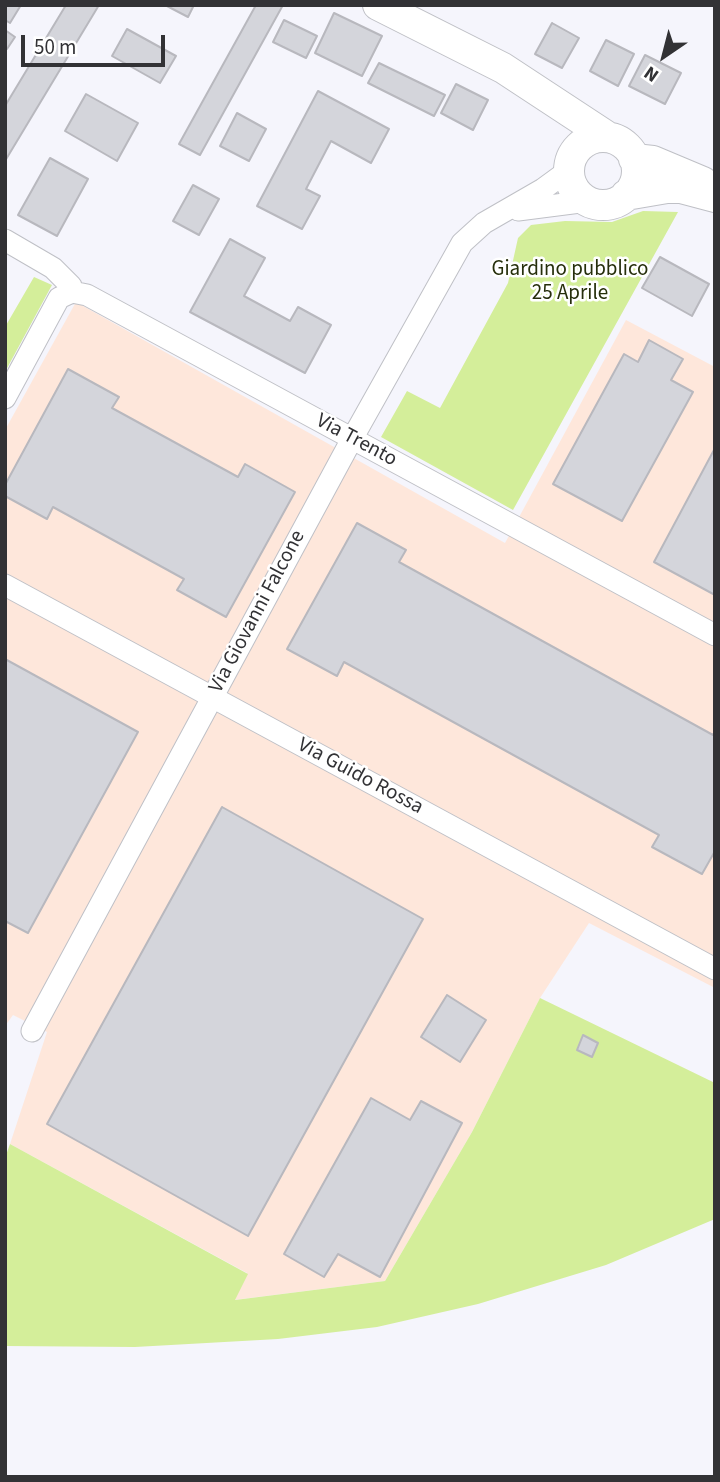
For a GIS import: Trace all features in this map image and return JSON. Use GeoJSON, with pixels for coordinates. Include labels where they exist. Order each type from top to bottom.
{"type":"FeatureCollection","features":[{"type":"Feature","properties":{"kind":"street"},"geometry":{"type":"LineString","coordinates":[[378,5],[486,58],[608,137],[620,142],[629,149],[634,159],[636,178],[626,195]]}},
{"type":"Feature","properties":{"kind":"street"},"geometry":{"type":"LineString","coordinates":[[530,86],[548,106],[564,132],[574,188],[588,201],[608,204],[626,195],[667,188],[681,188],[715,197]]}},
{"type":"Feature","properties":{"kind":"street"},"geometry":{"type":"LineString","coordinates":[[570,165],[577,149],[585,141],[608,137]]}},
{"type":"Feature","properties":{"kind":"street"},"geometry":{"type":"LineString","coordinates":[[634,159],[653,161],[687,173],[715,191]]}},
{"type":"Feature","properties":{"kind":"street","name":"Via Giovanni Falcone"},"geometry":{"type":"LineString","coordinates":[[32,1031],[352,439],[462,243],[484,223],[543,190],[570,165]]}},
{"type":"Feature","properties":{"kind":"street","name":"Via Giovanni Falcone"},"geometry":{"type":"LineString","coordinates":[[506,212],[588,201]]}},
{"type":"Feature","properties":{"kind":"street","name":"Via Trento"},"geometry":{"type":"LineString","coordinates":[[5,240],[52,268],[71,286],[72,292],[87,295],[715,635]]}},
{"type":"Feature","properties":{"kind":"street"},"geometry":{"type":"LineString","coordinates":[[5,398],[59,298],[72,292]]}},
{"type":"Feature","properties":{"kind":"street","name":"Via Guido Rossa"},"geometry":{"type":"LineString","coordinates":[[5,585],[715,969]]}},
{"type":"Feature","properties":{"kind":"shaded area"},"geometry":{"type":"Polygon","coordinates":[[[76,302],[505,543],[626,320],[715,367],[715,988],[589,923],[540,998],[472,1132],[385,1281],[234,1300],[247,1273],[10,1144],[47,1032],[13,1015],[5,1026],[5,430],[76,302]]]}},
{"type":"Feature","properties":{"kind":"green space","name":"Giardino pubblico 25 Aprile"},"geometry":{"type":"Polygon","coordinates":[[[643,211],[678,212],[513,510],[381,437],[407,391],[440,408],[508,283],[518,238],[531,225],[565,221],[612,222],[643,211]]]}},
{"type":"Feature","properties":{"kind":"green space"},"geometry":{"type":"Polygon","coordinates":[[[34,277],[52,285],[5,372],[5,327],[34,277]]]}},
{"type":"Feature","properties":{"kind":"green space"},"geometry":{"type":"Polygon","coordinates":[[[540,998],[715,1083],[715,1219],[606,1265],[478,1304],[377,1327],[278,1339],[135,1347],[5,1346],[5,1158],[10,1144],[248,1274],[235,1300],[385,1281],[472,1132],[540,998]]]}},
{"type":"Feature","properties":{"kind":"building"},"geometry":{"type":"Polygon","coordinates":[[[5,5],[21,5],[10,23],[5,20],[5,5]]]}},
{"type":"Feature","properties":{"kind":"building"},"geometry":{"type":"Polygon","coordinates":[[[66,5],[99,5],[5,161],[5,106],[66,5]]]}},
{"type":"Feature","properties":{"kind":"building"},"geometry":{"type":"Polygon","coordinates":[[[165,5],[194,5],[188,17],[165,5]]]}},
{"type":"Feature","properties":{"kind":"building"},"geometry":{"type":"Polygon","coordinates":[[[256,5],[283,5],[200,155],[179,144],[256,5]]]}},
{"type":"Feature","properties":{"kind":"building"},"geometry":{"type":"Polygon","coordinates":[[[334,13],[382,36],[362,76],[315,53],[334,13]]]}},
{"type":"Feature","properties":{"kind":"building"},"geometry":{"type":"Polygon","coordinates":[[[284,20],[317,36],[306,58],[273,42],[284,20]]]}},
{"type":"Feature","properties":{"kind":"building"},"geometry":{"type":"Polygon","coordinates":[[[552,23],[579,38],[562,68],[535,54],[552,23]]]}},
{"type":"Feature","properties":{"kind":"building"},"geometry":{"type":"Polygon","coordinates":[[[127,29],[176,56],[160,83],[112,56],[127,29]]]}},
{"type":"Feature","properties":{"kind":"building"},"geometry":{"type":"Polygon","coordinates":[[[5,30],[15,37],[7,49],[5,48],[5,30]]]}},
{"type":"Feature","properties":{"kind":"building"},"geometry":{"type":"Polygon","coordinates":[[[606,40],[634,54],[618,86],[590,71],[606,40]]]}},
{"type":"Feature","properties":{"kind":"building"},"geometry":{"type":"Polygon","coordinates":[[[645,55],[681,73],[665,104],[629,86],[645,55]]]}},
{"type":"Feature","properties":{"kind":"building"},"geometry":{"type":"Polygon","coordinates":[[[379,63],[445,95],[434,116],[368,83],[379,63]]]}},
{"type":"Feature","properties":{"kind":"building"},"geometry":{"type":"Polygon","coordinates":[[[456,84],[488,100],[473,130],[441,113],[456,84]]]}},
{"type":"Feature","properties":{"kind":"building"},"geometry":{"type":"Polygon","coordinates":[[[318,91],[389,129],[371,163],[331,141],[306,189],[320,196],[302,229],[257,206],[318,91]]]}},
{"type":"Feature","properties":{"kind":"building"},"geometry":{"type":"Polygon","coordinates":[[[86,94],[138,123],[117,161],[65,131],[86,94]]]}},
{"type":"Feature","properties":{"kind":"building"},"geometry":{"type":"Polygon","coordinates":[[[237,113],[266,129],[249,161],[220,146],[237,113]]]}},
{"type":"Feature","properties":{"kind":"building"},"geometry":{"type":"Polygon","coordinates":[[[50,158],[88,179],[57,236],[18,215],[50,158]]]}},
{"type":"Feature","properties":{"kind":"building"},"geometry":{"type":"Polygon","coordinates":[[[193,185],[219,199],[199,235],[173,221],[193,185]]]}},
{"type":"Feature","properties":{"kind":"building"},"geometry":{"type":"Polygon","coordinates":[[[230,239],[265,258],[244,296],[290,321],[298,307],[331,325],[305,373],[190,312],[230,239]]]}},
{"type":"Feature","properties":{"kind":"building"},"geometry":{"type":"Polygon","coordinates":[[[660,257],[709,284],[692,316],[642,288],[660,257]]]}},
{"type":"Feature","properties":{"kind":"building"},"geometry":{"type":"Polygon","coordinates":[[[649,340],[683,359],[671,380],[693,392],[622,521],[553,484],[624,354],[638,362],[649,340]]]}},
{"type":"Feature","properties":{"kind":"building"},"geometry":{"type":"Polygon","coordinates":[[[68,369],[119,397],[112,408],[238,477],[245,464],[295,492],[226,617],[177,590],[184,579],[53,507],[47,519],[5,496],[5,485],[68,369]]]}},
{"type":"Feature","properties":{"kind":"building"},"geometry":{"type":"Polygon","coordinates":[[[715,448],[715,595],[654,562],[715,448]]]}},
{"type":"Feature","properties":{"kind":"building"},"geometry":{"type":"Polygon","coordinates":[[[357,523],[406,550],[399,562],[713,735],[715,731],[715,851],[702,874],[652,847],[659,835],[344,662],[337,676],[287,649],[357,523]]]}},
{"type":"Feature","properties":{"kind":"building"},"geometry":{"type":"Polygon","coordinates":[[[5,659],[138,732],[28,933],[5,921],[5,659]]]}},
{"type":"Feature","properties":{"kind":"building"},"geometry":{"type":"Polygon","coordinates":[[[222,807],[423,919],[248,1236],[47,1124],[222,807]]]}},
{"type":"Feature","properties":{"kind":"building"},"geometry":{"type":"Polygon","coordinates":[[[447,995],[486,1020],[460,1062],[421,1037],[447,995]]]}},
{"type":"Feature","properties":{"kind":"building"},"geometry":{"type":"Polygon","coordinates":[[[583,1035],[598,1043],[592,1057],[577,1050],[583,1035]]]}},
{"type":"Feature","properties":{"kind":"building"},"geometry":{"type":"Polygon","coordinates":[[[371,1098],[410,1120],[421,1101],[462,1123],[380,1277],[338,1254],[324,1277],[284,1254],[371,1098]]]}}]}
